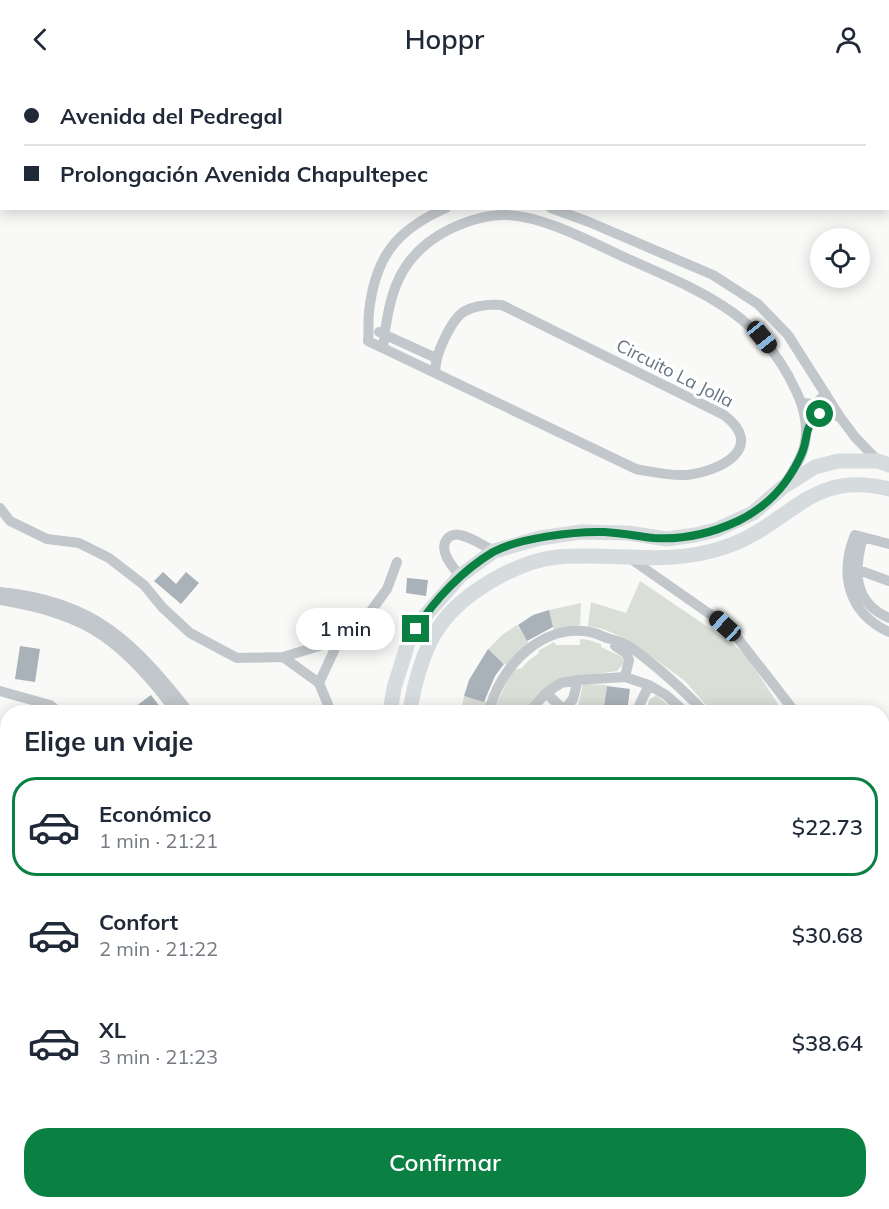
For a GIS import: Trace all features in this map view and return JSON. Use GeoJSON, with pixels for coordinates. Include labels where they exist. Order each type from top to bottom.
{"type":"FeatureCollection","features":[{"type":"Feature","properties":{"kind":"street"},"geometry":{"type":"LineString","coordinates":[[436,358],[369,328],[372,290],[382,262],[396,239],[413,224],[442,210]]}},
{"type":"Feature","properties":{"kind":"street"},"geometry":{"type":"LineString","coordinates":[[556,210],[713,275],[758,304],[788,335],[855,437],[884,463]]}},
{"type":"Feature","properties":{"kind":"street"},"geometry":{"type":"LineString","coordinates":[[383,348],[388,307],[395,284],[423,245],[469,221],[508,215],[532,219],[582,238],[700,292],[742,318],[762,337],[778,357],[802,403],[806,429],[803,452],[783,488]]}},
{"type":"Feature","properties":{"kind":"street"},"geometry":{"type":"LineString","coordinates":[[582,238],[589,222]]}},
{"type":"Feature","properties":{"kind":"street","name":"Circuito La Jolla"},"geometry":{"type":"LineString","coordinates":[[369,328],[368,341],[636,469],[687,475],[720,467],[739,451],[742,437],[736,424],[724,415],[502,305],[491,304],[463,312],[455,321],[436,358],[434,366],[436,373]]}},
{"type":"Feature","properties":{"kind":"street"},"geometry":{"type":"LineString","coordinates":[[802,403],[816,404],[826,394]]}},
{"type":"Feature","properties":{"kind":"street"},"geometry":{"type":"LineString","coordinates":[[806,429],[820,414],[840,417]]}},
{"type":"Feature","properties":{"kind":"street"},"geometry":{"type":"LineString","coordinates":[[391,705],[409,640],[424,617],[460,576],[494,551],[540,538],[581,532],[628,533],[666,538],[695,535],[716,530],[753,513],[783,488],[815,467],[838,461],[884,463]]}},
{"type":"Feature","properties":{"kind":"street"},"geometry":{"type":"LineString","coordinates":[[861,483],[884,463]]}},
{"type":"Feature","properties":{"kind":"street"},"geometry":{"type":"LineString","coordinates":[[412,705],[420,667],[438,627],[468,596],[493,580],[539,560],[558,557],[668,559],[724,548],[763,529],[797,504],[824,490],[861,483],[889,489]]}},
{"type":"Feature","properties":{"kind":"street"},"geometry":{"type":"LineString","coordinates":[[783,488],[797,504]]}},
{"type":"Feature","properties":{"kind":"street"},"geometry":{"type":"LineString","coordinates":[[0,508],[10,521],[47,539],[79,543],[109,558],[144,585],[190,633],[237,658],[283,657],[339,640]]}},
{"type":"Feature","properties":{"kind":"street"},"geometry":{"type":"LineString","coordinates":[[460,576],[446,556],[444,547],[446,539],[450,536],[461,535],[494,551]]}},
{"type":"Feature","properties":{"kind":"street"},"geometry":{"type":"LineString","coordinates":[[859,536],[889,544]]}},
{"type":"Feature","properties":{"kind":"street"},"geometry":{"type":"LineString","coordinates":[[859,536],[856,569],[859,584],[866,600],[889,618]]}},
{"type":"Feature","properties":{"kind":"street"},"geometry":{"type":"LineString","coordinates":[[859,536],[848,556],[849,586],[860,610],[879,627],[889,632]]}},
{"type":"Feature","properties":{"kind":"street"},"geometry":{"type":"LineString","coordinates":[[631,559],[714,616],[736,636],[790,705]]}},
{"type":"Feature","properties":{"kind":"street"},"geometry":{"type":"LineString","coordinates":[[320,683],[339,640],[376,604],[387,589],[397,562]]}},
{"type":"Feature","properties":{"kind":"street"},"geometry":{"type":"LineString","coordinates":[[856,569],[889,581]]}},
{"type":"Feature","properties":{"kind":"street"},"geometry":{"type":"LineString","coordinates":[[0,592],[58,601],[110,628],[140,654],[183,705]]}},
{"type":"Feature","properties":{"kind":"street"},"geometry":{"type":"LineString","coordinates":[[0,600],[24,604],[67,617],[103,636],[129,658],[171,705]]}},
{"type":"Feature","properties":{"kind":"street"},"geometry":{"type":"LineString","coordinates":[[424,617],[438,627]]}},
{"type":"Feature","properties":{"kind":"street"},"geometry":{"type":"LineString","coordinates":[[492,705],[509,669],[525,651],[544,639],[566,632],[590,632],[627,645],[697,705]]}},
{"type":"Feature","properties":{"kind":"street"},"geometry":{"type":"LineString","coordinates":[[525,651],[558,641],[588,638],[613,645],[626,653],[629,660],[625,677]]}},
{"type":"Feature","properties":{"kind":"street"},"geometry":{"type":"LineString","coordinates":[[283,657],[320,683],[328,705]]}},
{"type":"Feature","properties":{"kind":"street"},"geometry":{"type":"LineString","coordinates":[[535,705],[546,693],[561,683],[625,677],[649,685],[677,705]]}},
{"type":"Feature","properties":{"kind":"street"},"geometry":{"type":"LineString","coordinates":[[568,705],[573,699],[578,680]]}},
{"type":"Feature","properties":{"kind":"street"},"geometry":{"type":"LineString","coordinates":[[639,705],[649,685]]}},
{"type":"Feature","properties":{"kind":"street"},"geometry":{"type":"LineString","coordinates":[[0,691],[50,705]]}},
{"type":"Feature","properties":{"kind":"street"},"geometry":{"type":"LineString","coordinates":[[546,693],[558,705]]}},
{"type":"Feature","properties":{"kind":"street"},"geometry":{"type":"LineString","coordinates":[[32,699],[35,705]]}},
{"type":"Feature","properties":{"kind":"shaded area"},"geometry":{"type":"Polygon","coordinates":[[[640,581],[747,656],[778,705],[706,705],[685,681],[629,640],[603,629],[588,626],[591,602],[626,613],[640,581]]]}},
{"type":"Feature","properties":{"kind":"shaded area"},"geometry":{"type":"Polygon","coordinates":[[[581,603],[580,625],[554,631],[549,610],[581,603]]]}},
{"type":"Feature","properties":{"kind":"shaded area"},"geometry":{"type":"Polygon","coordinates":[[[517,625],[529,644],[506,665],[488,649],[502,635],[517,625]]]}},
{"type":"Feature","properties":{"kind":"shaded area"},"geometry":{"type":"Polygon","coordinates":[[[580,639],[601,644],[601,647],[622,657],[624,663],[617,671],[575,677],[532,705],[496,705],[512,670],[522,668],[539,653],[538,651],[554,642],[556,645],[580,645],[580,639]]]}},
{"type":"Feature","properties":{"kind":"shaded area"},"geometry":{"type":"Polygon","coordinates":[[[583,684],[607,685],[604,705],[578,705],[583,684]]]}},
{"type":"Feature","properties":{"kind":"shaded area"},"geometry":{"type":"Polygon","coordinates":[[[656,695],[668,705],[648,705],[649,700],[656,695]]]}},
{"type":"Feature","properties":{"kind":"shaded area"},"geometry":{"type":"Polygon","coordinates":[[[464,696],[487,702],[486,705],[462,705],[464,696]]]}},
{"type":"Feature","properties":{"kind":"building"},"geometry":{"type":"Polygon","coordinates":[[[163,572],[176,584],[186,572],[199,583],[181,604],[154,581],[163,572]]]}},
{"type":"Feature","properties":{"kind":"building"},"geometry":{"type":"Polygon","coordinates":[[[407,578],[428,580],[426,596],[406,593],[407,578]]]}},
{"type":"Feature","properties":{"kind":"building"},"geometry":{"type":"Polygon","coordinates":[[[549,610],[553,627],[527,641],[518,625],[533,615],[549,610]]]}},
{"type":"Feature","properties":{"kind":"building"},"geometry":{"type":"Polygon","coordinates":[[[20,646],[40,649],[35,682],[15,679],[20,646]]]}},
{"type":"Feature","properties":{"kind":"building"},"geometry":{"type":"Polygon","coordinates":[[[488,649],[504,664],[495,676],[484,702],[464,696],[469,680],[488,649]]]}},
{"type":"Feature","properties":{"kind":"building"},"geometry":{"type":"Polygon","coordinates":[[[607,686],[630,689],[628,705],[604,705],[607,686]]]}},
{"type":"Feature","properties":{"kind":"building"},"geometry":{"type":"Polygon","coordinates":[[[151,695],[159,705],[137,705],[151,695]]]}},
{"type":"Feature","properties":{"kind":"route"},"geometry":{"type":"LineString","coordinates":[[416,629],[460,576],[494,551],[562,534],[604,532],[666,538],[695,535],[737,522],[753,513],[783,488],[803,452],[806,429],[820,414]]}}]}
